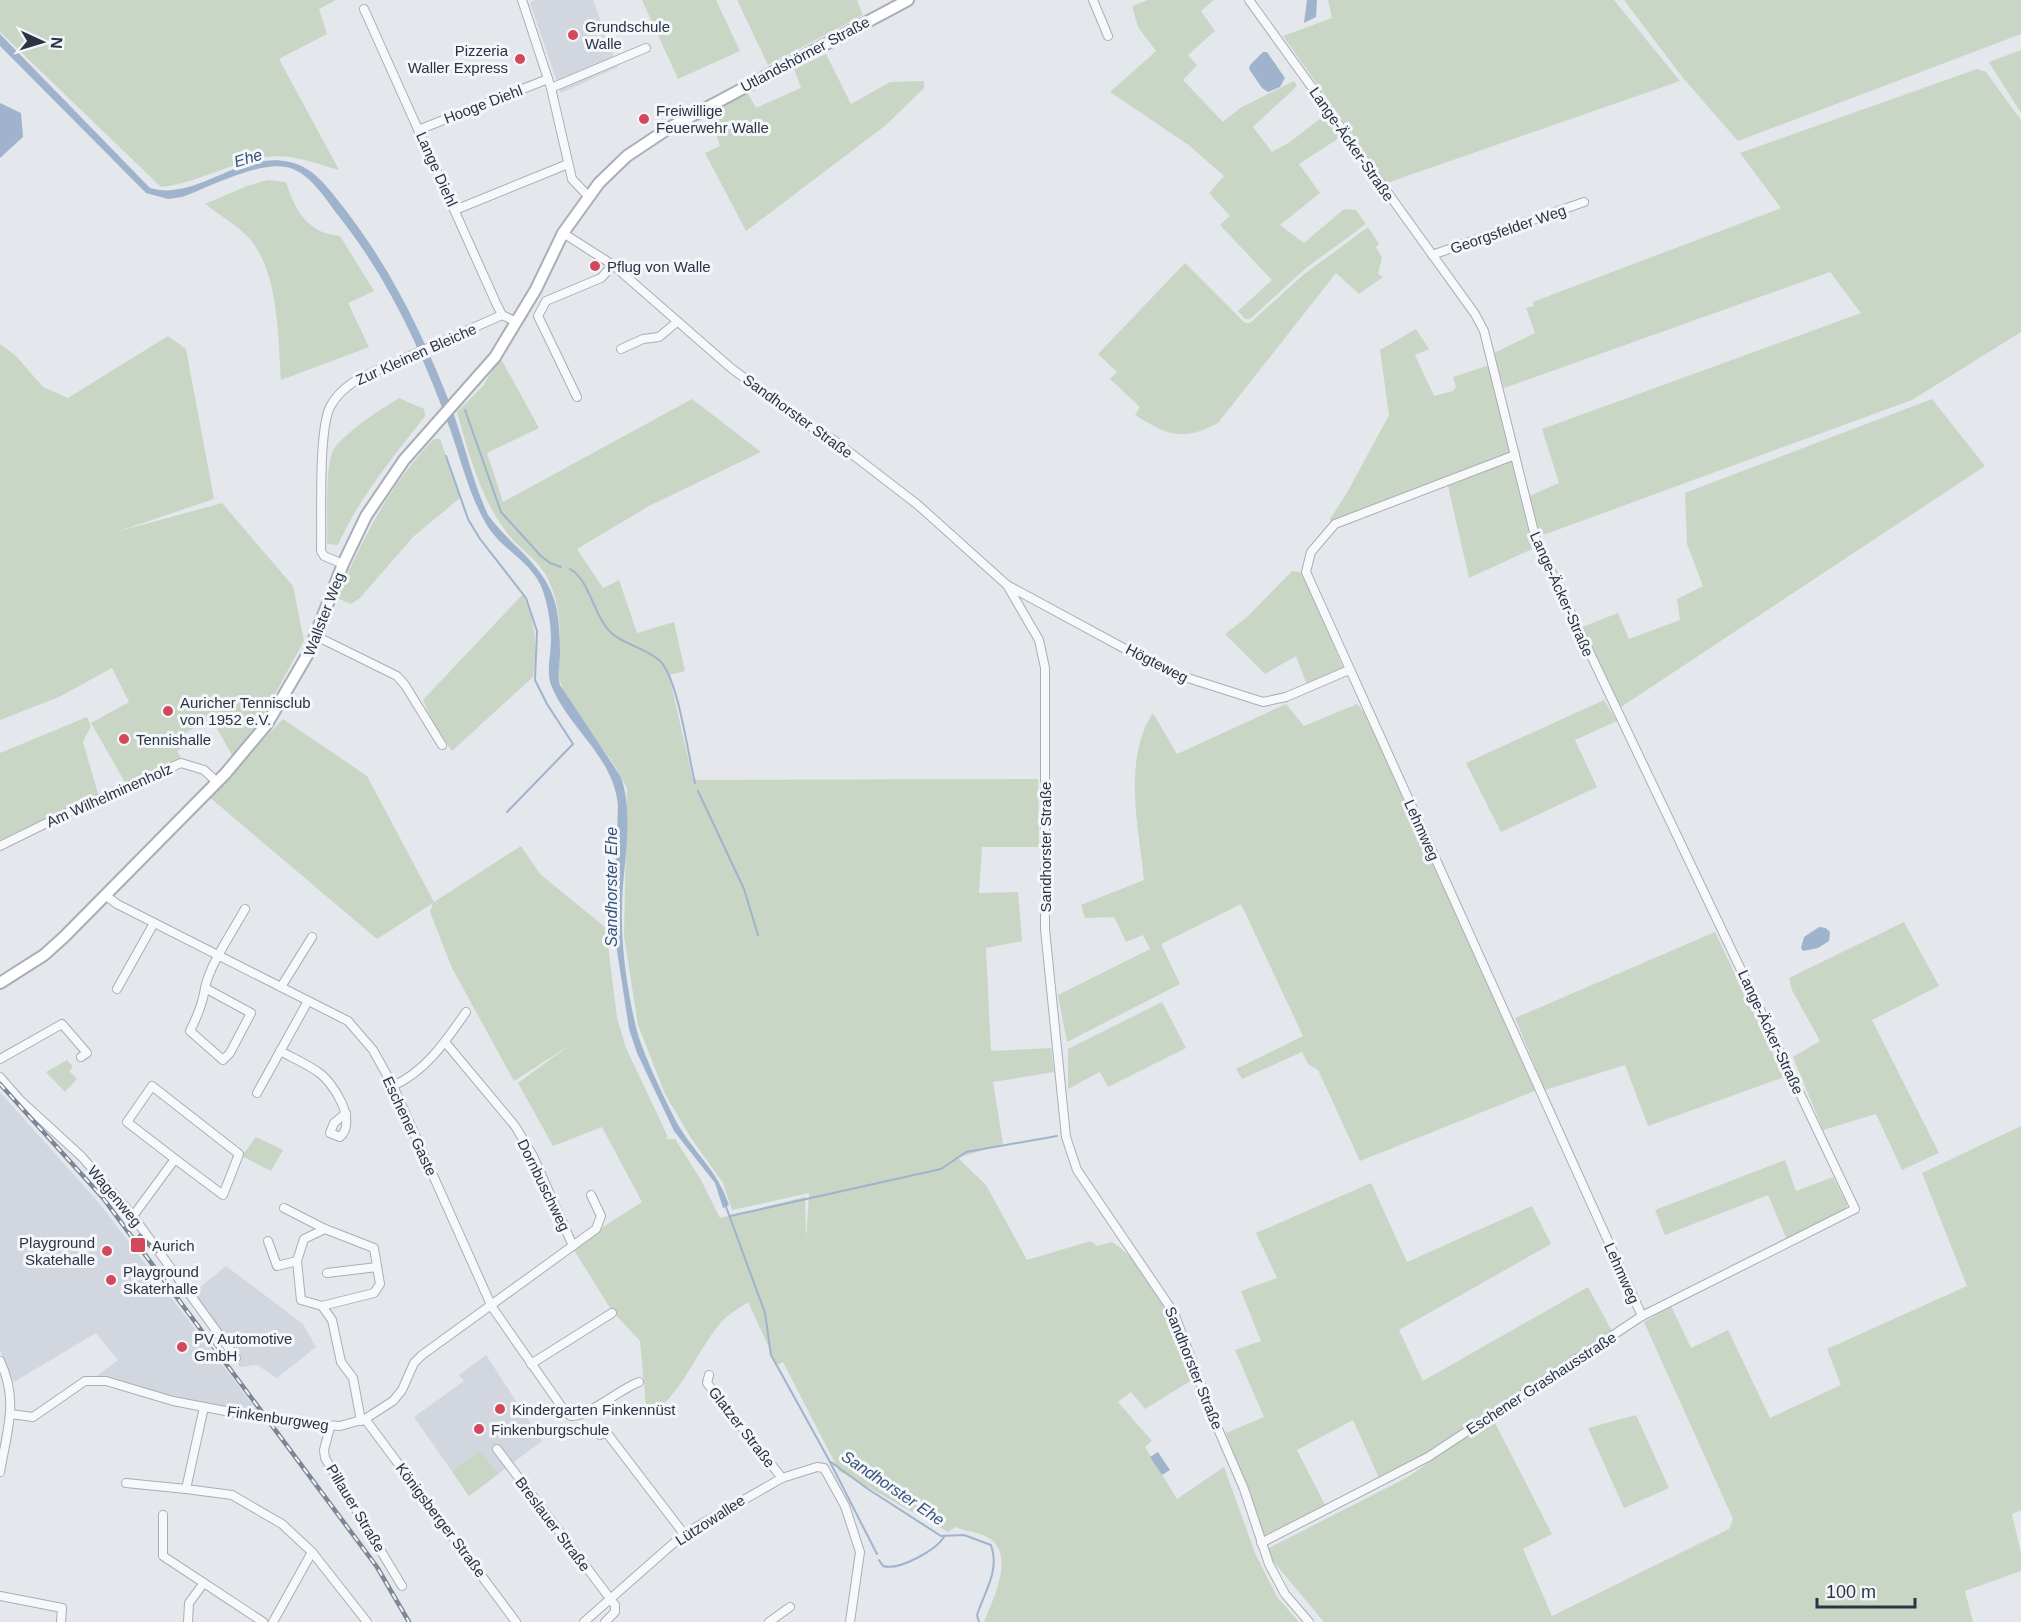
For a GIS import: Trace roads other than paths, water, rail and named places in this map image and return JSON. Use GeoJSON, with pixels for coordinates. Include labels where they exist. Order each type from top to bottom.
{"type":"FeatureCollection","features":[{"type":"Feature","properties":{"kind":"street"},"geometry":{"type":"LineString","coordinates":[[522,0],[550,83],[572,179],[588,196]]}},
{"type":"Feature","properties":{"kind":"street","name":"Utlandshörner Straße"},"geometry":{"type":"LineString","coordinates":[[588,196],[620,162],[669,128],[908,0]]}},
{"type":"Feature","properties":{"kind":"street"},"geometry":{"type":"LineString","coordinates":[[1093,0],[1108,36]]}},
{"type":"Feature","properties":{"kind":"street","name":"Lange-Äcker-Straße"},"geometry":{"type":"LineString","coordinates":[[1249,0],[1484,331],[1530,521],[1542,554],[1855,1209]]}},
{"type":"Feature","properties":{"kind":"street","name":"Lange Diehl"},"geometry":{"type":"LineString","coordinates":[[364,9],[502,315]]}},
{"type":"Feature","properties":{"kind":"street","name":"Hooge Diehl"},"geometry":{"type":"LineString","coordinates":[[418,129],[646,48]]}},
{"type":"Feature","properties":{"kind":"street"},"geometry":{"type":"LineString","coordinates":[[455,210],[568,164]]}},
{"type":"Feature","properties":{"kind":"street","name":"Wallster Weg"},"geometry":{"type":"LineString","coordinates":[[0,983],[44,955],[217,783],[256,740],[276,712],[303,666],[343,564],[366,516],[383,489],[495,357],[517,322],[563,233],[588,196]]}},
{"type":"Feature","properties":{"kind":"street","name":"Georgsfelder Weg"},"geometry":{"type":"LineString","coordinates":[[1432,255],[1584,202]]}},
{"type":"Feature","properties":{"kind":"street","name":"Sandhorster Straße"},"geometry":{"type":"LineString","coordinates":[[563,233],[614,265],[732,368],[805,423],[835,441],[918,505],[1007,585],[1039,640],[1045,668],[1045,929],[1066,1137],[1077,1170],[1174,1312],[1212,1415],[1244,1489],[1261,1543],[1285,1594],[1309,1622]]}},
{"type":"Feature","properties":{"kind":"street"},"geometry":{"type":"LineString","coordinates":[[577,397],[538,316],[546,301],[601,278],[614,265]]}},
{"type":"Feature","properties":{"kind":"street"},"geometry":{"type":"LineString","coordinates":[[502,315],[517,322]]}},
{"type":"Feature","properties":{"kind":"street","name":"Zur Kleinen Bleiche"},"geometry":{"type":"LineString","coordinates":[[343,564],[324,556],[321,551],[326,418],[335,399],[349,385],[502,315]]}},
{"type":"Feature","properties":{"kind":"street"},"geometry":{"type":"LineString","coordinates":[[621,349],[643,339],[659,337],[677,322]]}},
{"type":"Feature","properties":{"kind":"street","name":"Lehmweg"},"geometry":{"type":"LineString","coordinates":[[1515,455],[1335,524],[1311,552],[1306,565],[1310,584],[1642,1316]]}},
{"type":"Feature","properties":{"kind":"street","name":"Högteweg"},"geometry":{"type":"LineString","coordinates":[[1007,585],[1166,671],[1263,702],[1286,697],[1349,670]]}},
{"type":"Feature","properties":{"kind":"street"},"geometry":{"type":"LineString","coordinates":[[316,636],[397,676],[442,745]]}},
{"type":"Feature","properties":{"kind":"street","name":"Am Wilhelminenholz"},"geometry":{"type":"LineString","coordinates":[[0,846],[67,813],[181,764],[204,770],[217,783]]}},
{"type":"Feature","properties":{"kind":"street","name":"Eschener Gaste"},"geometry":{"type":"LineString","coordinates":[[105,895],[117,904],[348,1021],[373,1050],[393,1086],[492,1307],[558,1403],[571,1416],[639,1382]]}},
{"type":"Feature","properties":{"kind":"street"},"geometry":{"type":"LineString","coordinates":[[206,988],[251,1013],[230,1053],[223,1060],[190,1031],[206,996],[206,988],[220,955],[245,909]]}},
{"type":"Feature","properties":{"kind":"street"},"geometry":{"type":"LineString","coordinates":[[117,989],[154,923]]}},
{"type":"Feature","properties":{"kind":"street"},"geometry":{"type":"LineString","coordinates":[[281,987],[312,938]]}},
{"type":"Feature","properties":{"kind":"street"},"geometry":{"type":"LineString","coordinates":[[257,1093],[308,1001]]}},
{"type":"Feature","properties":{"kind":"street"},"geometry":{"type":"LineString","coordinates":[[393,1086],[410,1078],[426,1065],[466,1012]]}},
{"type":"Feature","properties":{"kind":"street"},"geometry":{"type":"LineString","coordinates":[[0,1059],[62,1024],[87,1053],[81,1058]]}},
{"type":"Feature","properties":{"kind":"street","name":"Dornbuschweg"},"geometry":{"type":"LineString","coordinates":[[445,1042],[514,1126],[533,1156],[573,1246]]}},
{"type":"Feature","properties":{"kind":"street"},"geometry":{"type":"LineString","coordinates":[[280,1051],[321,1073],[346,1113]]}},
{"type":"Feature","properties":{"kind":"street","name":"Wagenweg"},"geometry":{"type":"LineString","coordinates":[[0,1077],[20,1100],[82,1157],[133,1216],[236,1358]]}},
{"type":"Feature","properties":{"kind":"street"},"geometry":{"type":"LineString","coordinates":[[152,1086],[239,1154],[223,1195],[175,1159],[127,1122],[152,1086]]}},
{"type":"Feature","properties":{"kind":"street"},"geometry":{"type":"LineString","coordinates":[[133,1216],[175,1159]]}},
{"type":"Feature","properties":{"kind":"street","name":"Finkenburgweg"},"geometry":{"type":"LineString","coordinates":[[10,1414],[33,1417],[85,1381],[106,1381],[173,1401],[283,1422],[330,1427],[363,1420],[398,1396],[419,1358],[492,1307],[596,1228],[602,1216],[591,1195]]}},
{"type":"Feature","properties":{"kind":"street"},"geometry":{"type":"LineString","coordinates":[[284,1208],[325,1229],[374,1248],[380,1284],[374,1293],[322,1306],[301,1300],[297,1261],[304,1239],[325,1229]]}},
{"type":"Feature","properties":{"kind":"street","name":"Eschener Grashausstraße"},"geometry":{"type":"LineString","coordinates":[[1261,1543],[1428,1457],[1642,1316],[1855,1209]]}},
{"type":"Feature","properties":{"kind":"street"},"geometry":{"type":"LineString","coordinates":[[268,1241],[277,1266],[297,1261]]}},
{"type":"Feature","properties":{"kind":"street"},"geometry":{"type":"LineString","coordinates":[[327,1273],[377,1267]]}},
{"type":"Feature","properties":{"kind":"street"},"geometry":{"type":"LineString","coordinates":[[322,1306],[332,1320],[341,1362],[353,1378],[363,1420]]}},
{"type":"Feature","properties":{"kind":"street"},"geometry":{"type":"LineString","coordinates":[[531,1364],[612,1313]]}},
{"type":"Feature","properties":{"kind":"street"},"geometry":{"type":"LineString","coordinates":[[0,1361],[10,1384],[10,1414],[0,1472]]}},
{"type":"Feature","properties":{"kind":"street","name":"Glatzer Straße"},"geometry":{"type":"LineString","coordinates":[[709,1375],[707,1383],[782,1478]]}},
{"type":"Feature","properties":{"kind":"street"},"geometry":{"type":"LineString","coordinates":[[186,1489],[204,1407]]}},
{"type":"Feature","properties":{"kind":"street","name":"Königsberger Straße"},"geometry":{"type":"LineString","coordinates":[[363,1420],[516,1622]]}},
{"type":"Feature","properties":{"kind":"street","name":"Pillauer Straße"},"geometry":{"type":"LineString","coordinates":[[330,1427],[324,1450],[325,1458],[402,1586]]}},
{"type":"Feature","properties":{"kind":"street"},"geometry":{"type":"LineString","coordinates":[[600,1435],[606,1432],[684,1534]]}},
{"type":"Feature","properties":{"kind":"street","name":"Breslauer Straße"},"geometry":{"type":"LineString","coordinates":[[497,1449],[609,1598]]}},
{"type":"Feature","properties":{"kind":"street","name":"Lützowallee"},"geometry":{"type":"LineString","coordinates":[[584,1622],[684,1534],[782,1478],[817,1467],[824,1468],[845,1506],[860,1552],[850,1622]]}},
{"type":"Feature","properties":{"kind":"street"},"geometry":{"type":"LineString","coordinates":[[126,1483],[232,1495],[282,1524],[312,1552],[367,1622]]}},
{"type":"Feature","properties":{"kind":"street"},"geometry":{"type":"LineString","coordinates":[[163,1515],[163,1556],[263,1622]]}},
{"type":"Feature","properties":{"kind":"street"},"geometry":{"type":"LineString","coordinates":[[273,1622],[312,1552]]}},
{"type":"Feature","properties":{"kind":"street"},"geometry":{"type":"LineString","coordinates":[[188,1622],[189,1603],[203,1584]]}},
{"type":"Feature","properties":{"kind":"street"},"geometry":{"type":"LineString","coordinates":[[0,1596],[62,1608],[61,1622]]}},
{"type":"Feature","properties":{"kind":"street"},"geometry":{"type":"LineString","coordinates":[[605,1622],[615,1612],[615,1605],[609,1598]]}},
{"type":"Feature","properties":{"kind":"street"},"geometry":{"type":"LineString","coordinates":[[769,1622],[790,1607]]}},
{"type":"Feature","properties":{"kind":"water"},"geometry":{"type":"Polygon","coordinates":[[[1307,0],[1317,0],[1316,17],[1304,23],[1307,0]]]}},
{"type":"Feature","properties":{"kind":"water"},"geometry":{"type":"Polygon","coordinates":[[[0,34],[150,188],[167,190],[184,188],[254,163],[272,160],[299,165],[314,174],[327,186],[361,232],[392,280],[431,358],[453,412],[473,477],[488,515],[536,568],[551,592],[559,623],[560,685],[621,777],[627,809],[622,938],[635,1023],[648,1061],[680,1128],[719,1182],[729,1205],[723,1208],[715,1183],[674,1131],[637,1053],[629,1029],[614,931],[618,805],[608,772],[568,715],[551,685],[550,628],[543,591],[538,580],[524,563],[491,532],[479,511],[450,429],[416,344],[373,264],[318,188],[293,169],[281,166],[253,170],[182,197],[168,199],[146,193],[0,46],[0,34]]]}},
{"type":"Feature","properties":{"kind":"water"},"geometry":{"type":"Polygon","coordinates":[[[1263,52],[1267,52],[1285,78],[1280,87],[1268,92],[1262,88],[1249,69],[1263,52]]]}},
{"type":"Feature","properties":{"kind":"water"},"geometry":{"type":"Polygon","coordinates":[[[0,103],[21,113],[23,137],[0,158],[0,103]]]}},
{"type":"Feature","properties":{"kind":"water"},"geometry":{"type":"Polygon","coordinates":[[[1819,927],[1826,928],[1830,932],[1829,941],[1818,948],[1803,951],[1801,948],[1804,937],[1819,927]]]}},
{"type":"Feature","properties":{"kind":"water"},"geometry":{"type":"Polygon","coordinates":[[[1158,1452],[1170,1470],[1162,1475],[1150,1457],[1158,1452]]]}},
{"type":"Feature","properties":{"kind":"waterway"},"geometry":{"type":"LineString","coordinates":[[465,410],[501,512],[541,556],[561,567]]}},
{"type":"Feature","properties":{"kind":"waterway"},"geometry":{"type":"LineString","coordinates":[[446,456],[468,519],[480,539],[526,598],[537,631],[535,680],[547,704],[573,744],[507,812]]}},
{"type":"Feature","properties":{"kind":"waterway"},"geometry":{"type":"LineString","coordinates":[[570,569],[586,587],[601,620],[611,633],[654,656],[666,670],[682,718],[695,783]]}},
{"type":"Feature","properties":{"kind":"waterway"},"geometry":{"type":"LineString","coordinates":[[698,791],[744,889],[758,935]]}},
{"type":"Feature","properties":{"kind":"waterway"},"geometry":{"type":"LineString","coordinates":[[730,1216],[941,1169],[966,1152],[1057,1136]]}},
{"type":"Feature","properties":{"kind":"waterway","name":"Sandhorster Ehe"},"geometry":{"type":"LineString","coordinates":[[725,1204],[765,1313],[771,1355],[829,1460],[877,1554]]}},
{"type":"Feature","properties":{"kind":"waterway","name":"Sandhorster Ehe"},"geometry":{"type":"LineString","coordinates":[[831,1462],[941,1536],[964,1535],[991,1545],[993,1572],[977,1615],[979,1622]]}},
{"type":"Feature","properties":{"kind":"waterway","name":"Sandhorster Ehe"},"geometry":{"type":"LineString","coordinates":[[879,1560],[883,1566],[890,1567],[907,1562],[933,1548],[944,1537]]}},
{"type":"Feature","properties":{"kind":"railway"},"geometry":{"type":"LineString","coordinates":[[0,1084],[103,1198],[377,1567],[409,1622]]}},
{"type":"Feature","properties":{"kind":"railway"},"geometry":{"type":"LineString","coordinates":[[140,1236],[156,1251]]}},
{"type":"Feature","properties":{"kind":"place","name":"Grundschule Walle"},"geometry":{"type":"Point","coordinates":[573,35]}},
{"type":"Feature","properties":{"kind":"place","name":"Pizzeria Waller Express"},"geometry":{"type":"Point","coordinates":[520,59]}},
{"type":"Feature","properties":{"kind":"place","name":"Freiwillige Feuerwehr Walle"},"geometry":{"type":"Point","coordinates":[644,119]}},
{"type":"Feature","properties":{"kind":"place","name":"Pflug von Walle"},"geometry":{"type":"Point","coordinates":[595,266]}},
{"type":"Feature","properties":{"kind":"place","name":"Auricher Tennisclub von 1952 e.V."},"geometry":{"type":"Point","coordinates":[168,711]}},
{"type":"Feature","properties":{"kind":"place","name":"Tennishalle"},"geometry":{"type":"Point","coordinates":[124,739]}},
{"type":"Feature","properties":{"kind":"place","name":"Aurich"},"geometry":{"type":"Point","coordinates":[138,1245]}},
{"type":"Feature","properties":{"kind":"place","name":"Playground Skatehalle"},"geometry":{"type":"Point","coordinates":[107,1251]}},
{"type":"Feature","properties":{"kind":"place","name":"Playground Skaterhalle"},"geometry":{"type":"Point","coordinates":[111,1280]}},
{"type":"Feature","properties":{"kind":"place","name":"PV Automotive GmbH"},"geometry":{"type":"Point","coordinates":[182,1347]}},
{"type":"Feature","properties":{"kind":"place","name":"Kindergarten Finkennüst"},"geometry":{"type":"Point","coordinates":[500,1409]}},
{"type":"Feature","properties":{"kind":"place","name":"Finkenburgschule"},"geometry":{"type":"Point","coordinates":[479,1429]}},
{"type":"Feature","properties":{"kind":"water label","name":"Ehe"},"geometry":{"type":"Point","coordinates":[248,158]}}]}
